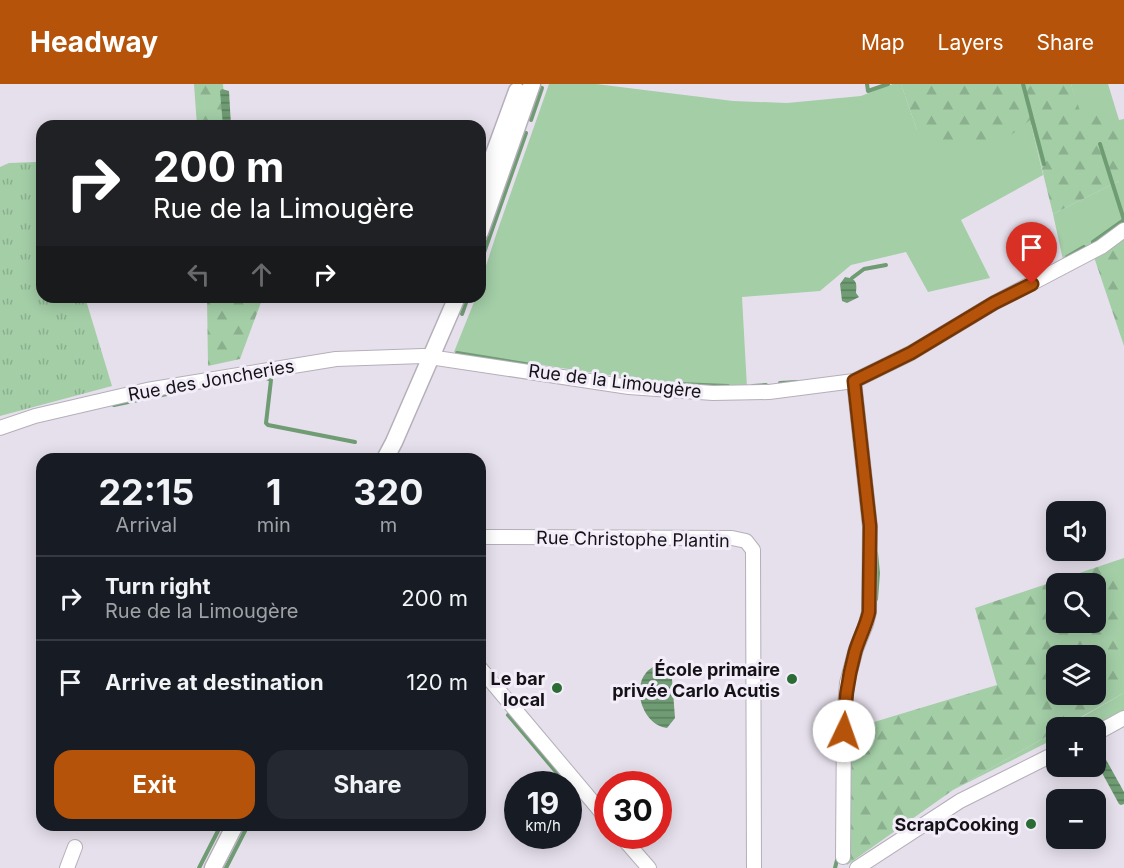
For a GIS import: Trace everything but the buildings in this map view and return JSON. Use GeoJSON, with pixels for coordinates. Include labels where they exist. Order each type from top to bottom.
{"type":"FeatureCollection","features":[{"type":"Feature","properties":{"kind":"street"},"geometry":{"type":"LineString","coordinates":[[486,176],[520,84]]}},
{"type":"Feature","properties":{"kind":"street"},"geometry":{"type":"LineString","coordinates":[[486,215],[532,84]]}},
{"type":"Feature","properties":{"kind":"street","name":"Rue de la Limougère"},"geometry":{"type":"LineString","coordinates":[[428,357],[629,387],[713,393],[769,392],[854,381],[911,353],[994,303],[1064,267],[1124,231]]}},
{"type":"Feature","properties":{"kind":"street"},"geometry":{"type":"LineString","coordinates":[[442,328],[447,303]]}},
{"type":"Feature","properties":{"kind":"street"},"geometry":{"type":"LineString","coordinates":[[393,451],[428,357],[454,303]]}},
{"type":"Feature","properties":{"kind":"street","name":"Rue des Joncheries"},"geometry":{"type":"LineString","coordinates":[[0,428],[35,416],[147,390],[235,374],[336,359],[428,357]]}},
{"type":"Feature","properties":{"kind":"street"},"geometry":{"type":"LineString","coordinates":[[843,857],[844,720],[848,683],[856,649],[869,612],[870,526],[854,381]]}},
{"type":"Feature","properties":{"kind":"street","name":"Rue Christophe Plantin"},"geometry":{"type":"LineString","coordinates":[[486,537],[732,538],[746,542],[753,550],[754,868]]}},
{"type":"Feature","properties":{"kind":"street"},"geometry":{"type":"LineString","coordinates":[[486,675],[594,803]]}},
{"type":"Feature","properties":{"kind":"street"},"geometry":{"type":"LineString","coordinates":[[1106,728],[1124,718]]}},
{"type":"Feature","properties":{"kind":"street"},"geometry":{"type":"LineString","coordinates":[[857,868],[960,801],[1046,758]]}},
{"type":"Feature","properties":{"kind":"street"},"geometry":{"type":"LineString","coordinates":[[213,868],[232,831]]}},
{"type":"Feature","properties":{"kind":"street"},"geometry":{"type":"LineString","coordinates":[[67,868],[75,847]]}},
{"type":"Feature","properties":{"kind":"street"},"geometry":{"type":"LineString","coordinates":[[632,849],[649,868]]}},
{"type":"Feature","properties":{"kind":"green space"},"geometry":{"type":"Polygon","coordinates":[[[194,84],[223,84],[226,120],[197,120],[194,84]]]}},
{"type":"Feature","properties":{"kind":"green space"},"geometry":{"type":"Polygon","coordinates":[[[549,84],[596,84],[733,101],[787,103],[861,96],[893,84],[901,84],[917,130],[1030,119],[1043,175],[961,220],[990,278],[928,292],[906,252],[851,265],[820,291],[742,297],[747,388],[662,383],[454,352],[474,303],[486,303],[486,266],[549,84]]]}},
{"type":"Feature","properties":{"kind":"green space"},"geometry":{"type":"Polygon","coordinates":[[[901,84],[1071,84],[1080,111],[1119,121],[1119,181],[1053,214],[1030,120],[1006,139],[977,147],[939,143],[917,130],[901,84]]]}},
{"type":"Feature","properties":{"kind":"green space"},"geometry":{"type":"Polygon","coordinates":[[[1071,84],[1108,84],[1119,120],[1124,119],[1124,238],[1063,260],[1053,214],[1119,181],[1079,111],[1071,84]]]}},
{"type":"Feature","properties":{"kind":"green space"},"geometry":{"type":"Polygon","coordinates":[[[36,162],[36,303],[87,303],[112,386],[0,416],[0,167],[9,163],[36,162]]]}},
{"type":"Feature","properties":{"kind":"green space"},"geometry":{"type":"Polygon","coordinates":[[[1124,238],[1124,346],[1094,257],[1124,238]]]}},
{"type":"Feature","properties":{"kind":"green space"},"geometry":{"type":"Polygon","coordinates":[[[207,303],[261,303],[240,359],[208,366],[207,303]]]}},
{"type":"Feature","properties":{"kind":"green space"},"geometry":{"type":"Polygon","coordinates":[[[1124,558],[1124,693],[1106,703],[1106,645],[1046,645],[1046,705],[1102,705],[1081,717],[1046,717],[1046,737],[953,790],[847,865],[844,731],[997,685],[975,608],[1046,584],[1046,633],[1106,633],[1106,573],[1079,573],[1124,558]]]}},
{"type":"Feature","properties":{"kind":"green space"},"geometry":{"type":"Polygon","coordinates":[[[1124,693],[1124,712],[1106,722],[1106,717],[1082,717],[1106,705],[1124,693]]]}},
{"type":"Feature","properties":{"kind":"green space"},"geometry":{"type":"Polygon","coordinates":[[[1046,737],[1046,743],[953,790],[1046,737]]]}},
{"type":"Feature","properties":{"kind":"shaded area"},"geometry":{"type":"Polygon","coordinates":[[[222,89],[229,91],[231,120],[222,120],[220,91],[222,89]]]}},
{"type":"Feature","properties":{"kind":"shaded area"},"geometry":{"type":"Polygon","coordinates":[[[845,277],[855,282],[856,293],[859,297],[847,303],[842,301],[840,284],[845,277]]]}},
{"type":"Feature","properties":{"kind":"shaded area"},"geometry":{"type":"Polygon","coordinates":[[[655,666],[666,668],[672,679],[675,718],[667,728],[650,719],[641,700],[642,680],[655,666]]]}},
{"type":"Feature","properties":{"kind":"shaded area"},"geometry":{"type":"Polygon","coordinates":[[[1106,760],[1124,792],[1124,804],[1119,804],[1104,777],[1106,760]]]}},
{"type":"Feature","properties":{"kind":"waterway"},"geometry":{"type":"LineString","coordinates":[[867,84],[868,91],[888,84]]}},
{"type":"Feature","properties":{"kind":"waterway"},"geometry":{"type":"LineString","coordinates":[[1023,84],[1044,164]]}},
{"type":"Feature","properties":{"kind":"waterway"},"geometry":{"type":"LineString","coordinates":[[531,120],[542,88]]}},
{"type":"Feature","properties":{"kind":"waterway"},"geometry":{"type":"LineString","coordinates":[[486,247],[526,133]]}},
{"type":"Feature","properties":{"kind":"waterway"},"geometry":{"type":"LineString","coordinates":[[1100,144],[1124,220]]}},
{"type":"Feature","properties":{"kind":"waterway"},"geometry":{"type":"LineString","coordinates":[[1093,242],[1124,220]]}},
{"type":"Feature","properties":{"kind":"waterway"},"geometry":{"type":"LineString","coordinates":[[1067,257],[1084,247]]}},
{"type":"Feature","properties":{"kind":"waterway"},"geometry":{"type":"LineString","coordinates":[[852,278],[864,269],[886,265]]}},
{"type":"Feature","properties":{"kind":"waterway"},"geometry":{"type":"LineString","coordinates":[[462,314],[466,303]]}},
{"type":"Feature","properties":{"kind":"waterway"},"geometry":{"type":"LineString","coordinates":[[457,353],[531,365]]}},
{"type":"Feature","properties":{"kind":"waterway"},"geometry":{"type":"LineString","coordinates":[[261,376],[271,380],[266,423],[268,425],[355,442]]}},
{"type":"Feature","properties":{"kind":"waterway"},"geometry":{"type":"LineString","coordinates":[[622,379],[644,381]]}},
{"type":"Feature","properties":{"kind":"waterway"},"geometry":{"type":"LineString","coordinates":[[780,383],[797,382]]}},
{"type":"Feature","properties":{"kind":"waterway"},"geometry":{"type":"LineString","coordinates":[[678,384],[728,386]]}},
{"type":"Feature","properties":{"kind":"waterway"},"geometry":{"type":"LineString","coordinates":[[753,386],[766,385]]}},
{"type":"Feature","properties":{"kind":"waterway"},"geometry":{"type":"LineString","coordinates":[[114,405],[186,390]]}},
{"type":"Feature","properties":{"kind":"waterway"},"geometry":{"type":"LineString","coordinates":[[876,553],[878,573],[876,599]]}},
{"type":"Feature","properties":{"kind":"waterway"},"geometry":{"type":"LineString","coordinates":[[508,715],[555,771]]}},
{"type":"Feature","properties":{"kind":"waterway"},"geometry":{"type":"LineString","coordinates":[[199,868],[218,831]]}},
{"type":"Feature","properties":{"kind":"waterway"},"geometry":{"type":"LineString","coordinates":[[226,868],[245,831]]}},
{"type":"Feature","properties":{"kind":"waterway"},"geometry":{"type":"LineString","coordinates":[[835,868],[838,856]]}},
{"type":"Feature","properties":{"kind":"place","name":"École primaire privée Carlo Acutis"},"geometry":{"type":"Point","coordinates":[792,679]}},
{"type":"Feature","properties":{"kind":"place","name":"Le bar local"},"geometry":{"type":"Point","coordinates":[557,688]}},
{"type":"Feature","properties":{"kind":"place","name":"ScrapCooking"},"geometry":{"type":"Point","coordinates":[1031,824]}},
{"type":"Feature","properties":{"kind":"route"},"geometry":{"type":"LineString","coordinates":[[844,731],[848,683],[856,649],[869,612],[870,526],[854,381],[911,353],[994,303],[1032,284]]}}]}
